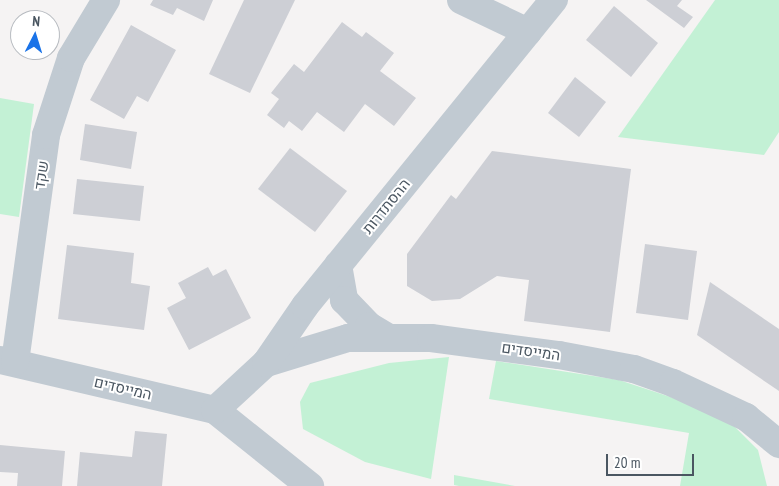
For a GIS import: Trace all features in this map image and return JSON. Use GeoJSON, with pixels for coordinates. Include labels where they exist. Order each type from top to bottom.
{"type":"FeatureCollection","features":[{"type":"Feature","properties":{"kind":"street","name":"שקד"},"geometry":{"type":"LineString","coordinates":[[7,361],[46,135],[72,58],[106,0]]}},
{"type":"Feature","properties":{"kind":"street"},"geometry":{"type":"LineString","coordinates":[[461,0],[528,32]]}},
{"type":"Feature","properties":{"kind":"street","name":"ההסתדרות"},"geometry":{"type":"LineString","coordinates":[[215,410],[266,363],[338,264],[554,0]]}},
{"type":"Feature","properties":{"kind":"street"},"geometry":{"type":"LineString","coordinates":[[338,264],[344,300],[386,337]]}},
{"type":"Feature","properties":{"kind":"street","name":"המייסדים"},"geometry":{"type":"LineString","coordinates":[[266,363],[348,338],[386,337],[431,338],[634,370],[719,402],[777,447]]}},
{"type":"Feature","properties":{"kind":"street","name":"המייסדים"},"geometry":{"type":"LineString","coordinates":[[7,361],[215,410],[310,486]]}},
{"type":"Feature","properties":{"kind":"green space"},"geometry":{"type":"Polygon","coordinates":[[[715,0],[779,0],[779,132],[764,155],[618,137],[715,0]]]}},
{"type":"Feature","properties":{"kind":"green space"},"geometry":{"type":"Polygon","coordinates":[[[0,98],[34,104],[19,217],[0,214],[0,98]]]}},
{"type":"Feature","properties":{"kind":"green space"},"geometry":{"type":"Polygon","coordinates":[[[449,357],[431,479],[365,462],[303,429],[300,402],[310,383],[389,363],[449,357]]]}},
{"type":"Feature","properties":{"kind":"green space"},"geometry":{"type":"Polygon","coordinates":[[[496,361],[619,380],[722,414],[758,450],[767,486],[680,486],[689,433],[489,399],[496,361]]]}},
{"type":"Feature","properties":{"kind":"green space"},"geometry":{"type":"Polygon","coordinates":[[[454,475],[515,486],[459,486],[454,485],[454,475]]]}},
{"type":"Feature","properties":{"kind":"building"},"geometry":{"type":"Polygon","coordinates":[[[153,0],[213,0],[204,21],[177,8],[173,15],[150,5],[153,0]]]}},
{"type":"Feature","properties":{"kind":"building"},"geometry":{"type":"Polygon","coordinates":[[[244,0],[295,0],[250,93],[209,74],[244,0]]]}},
{"type":"Feature","properties":{"kind":"building"},"geometry":{"type":"Polygon","coordinates":[[[646,0],[682,0],[677,6],[693,17],[684,28],[646,0]]]}},
{"type":"Feature","properties":{"kind":"building"},"geometry":{"type":"Polygon","coordinates":[[[614,6],[658,43],[631,77],[586,40],[614,6]]]}},
{"type":"Feature","properties":{"kind":"building"},"geometry":{"type":"Polygon","coordinates":[[[342,22],[362,37],[366,32],[394,53],[380,71],[416,98],[394,126],[365,104],[344,132],[317,112],[302,131],[289,121],[284,128],[267,115],[279,99],[271,93],[294,64],[304,72],[342,22]]]}},
{"type":"Feature","properties":{"kind":"building"},"geometry":{"type":"Polygon","coordinates":[[[131,25],[176,50],[148,102],[137,96],[124,119],[90,100],[131,25]]]}},
{"type":"Feature","properties":{"kind":"building"},"geometry":{"type":"Polygon","coordinates":[[[575,77],[606,102],[579,137],[548,113],[575,77]]]}},
{"type":"Feature","properties":{"kind":"building"},"geometry":{"type":"Polygon","coordinates":[[[85,124],[137,132],[131,169],[80,160],[85,124]]]}},
{"type":"Feature","properties":{"kind":"building"},"geometry":{"type":"Polygon","coordinates":[[[290,148],[347,191],[315,232],[258,189],[290,148]]]}},
{"type":"Feature","properties":{"kind":"building"},"geometry":{"type":"Polygon","coordinates":[[[492,151],[631,169],[610,332],[524,321],[529,280],[497,276],[460,299],[432,301],[407,286],[407,254],[451,195],[456,199],[492,151]]]}},
{"type":"Feature","properties":{"kind":"building"},"geometry":{"type":"Polygon","coordinates":[[[77,179],[144,186],[140,221],[73,214],[77,179]]]}},
{"type":"Feature","properties":{"kind":"building"},"geometry":{"type":"Polygon","coordinates":[[[645,244],[697,251],[688,320],[636,313],[645,244]]]}},
{"type":"Feature","properties":{"kind":"building"},"geometry":{"type":"Polygon","coordinates":[[[67,245],[134,253],[131,283],[150,286],[144,330],[58,319],[67,245]]]}},
{"type":"Feature","properties":{"kind":"building"},"geometry":{"type":"Polygon","coordinates":[[[208,267],[213,276],[226,269],[251,318],[189,350],[167,308],[186,298],[178,283],[208,267]]]}},
{"type":"Feature","properties":{"kind":"building"},"geometry":{"type":"Polygon","coordinates":[[[710,282],[779,329],[779,391],[697,335],[710,282]]]}},
{"type":"Feature","properties":{"kind":"building"},"geometry":{"type":"Polygon","coordinates":[[[135,431],[167,434],[162,486],[77,486],[80,452],[132,457],[135,431]]]}},
{"type":"Feature","properties":{"kind":"building"},"geometry":{"type":"Polygon","coordinates":[[[0,445],[65,451],[62,486],[17,486],[18,473],[0,472],[0,445]]]}}]}
